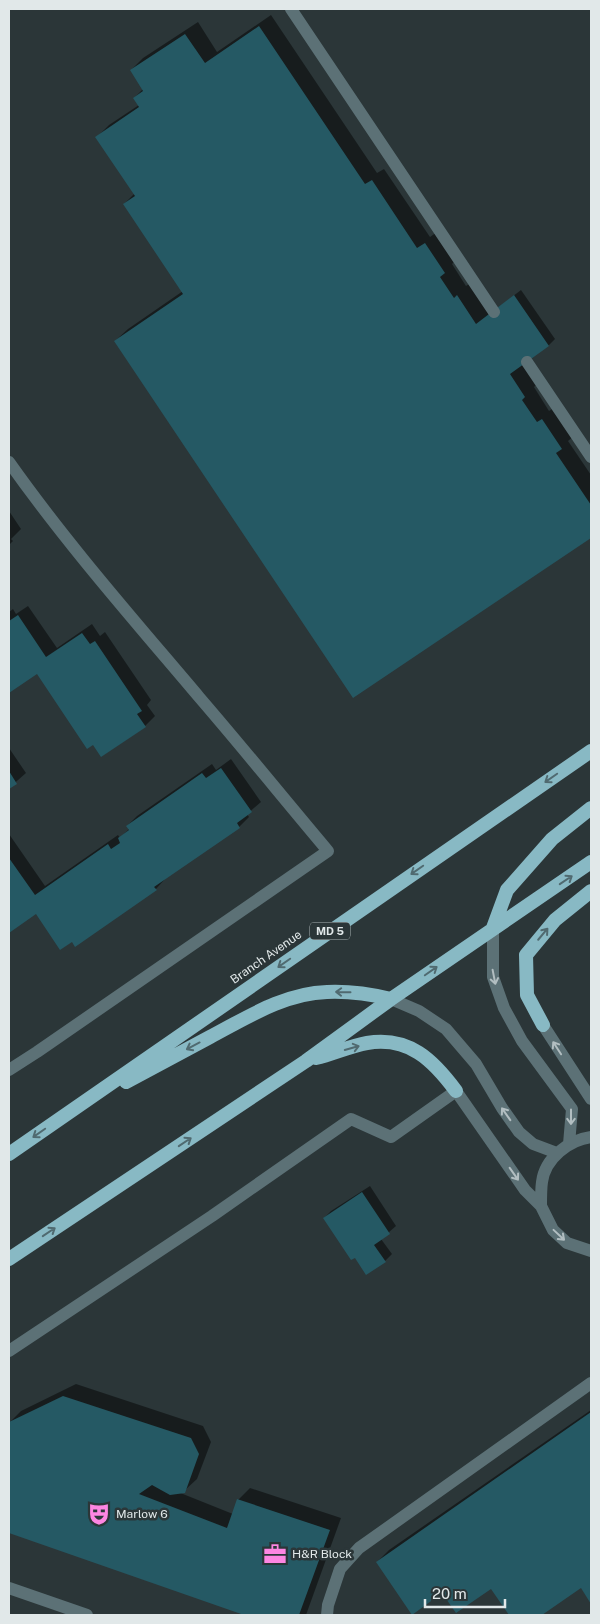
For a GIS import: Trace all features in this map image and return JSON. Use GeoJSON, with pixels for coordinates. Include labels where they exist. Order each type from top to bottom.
{"type":"FeatureCollection","features":[{"type":"Feature","properties":{"kind":"highway","name":"Branch Avenue"},"geometry":{"type":"LineString","coordinates":[[9,1154],[591,750]]}},
{"type":"Feature","properties":{"kind":"highway"},"geometry":{"type":"LineString","coordinates":[[493,928],[507,890],[552,839],[591,808]]}},
{"type":"Feature","properties":{"kind":"highway"},"geometry":{"type":"LineString","coordinates":[[9,1258],[306,1062],[391,999],[591,862]]}},
{"type":"Feature","properties":{"kind":"highway"},"geometry":{"type":"LineString","coordinates":[[543,1025],[527,995],[526,955],[555,920],[591,892]]}},
{"type":"Feature","properties":{"kind":"highway"},"geometry":{"type":"LineString","coordinates":[[69,1112],[245,1018],[278,1003],[326,992],[361,992],[391,999]]}},
{"type":"Feature","properties":{"kind":"highway"},"geometry":{"type":"LineString","coordinates":[[306,1062],[368,1043],[400,1044],[422,1054],[445,1076],[456,1091]]}},
{"type":"Feature","properties":{"kind":"street"},"geometry":{"type":"LineString","coordinates":[[291,9],[494,312]]}},
{"type":"Feature","properties":{"kind":"street"},"geometry":{"type":"LineString","coordinates":[[527,362],[591,457]]}},
{"type":"Feature","properties":{"kind":"street"},"geometry":{"type":"LineString","coordinates":[[9,462],[37,502],[116,599],[251,757],[328,851],[9,1070]]}},
{"type":"Feature","properties":{"kind":"street"},"geometry":{"type":"LineString","coordinates":[[493,928],[493,978],[504,1008],[522,1041],[572,1110],[569,1144]]}},
{"type":"Feature","properties":{"kind":"street"},"geometry":{"type":"LineString","coordinates":[[391,999],[419,1011],[446,1029],[476,1064],[520,1132],[533,1144],[557,1153]]}},
{"type":"Feature","properties":{"kind":"street"},"geometry":{"type":"LineString","coordinates":[[543,1025],[591,1099]]}},
{"type":"Feature","properties":{"kind":"street"},"geometry":{"type":"LineString","coordinates":[[9,1351],[212,1216],[351,1119],[391,1137],[456,1091],[525,1190],[541,1206],[553,1230],[567,1243],[591,1252]]}},
{"type":"Feature","properties":{"kind":"street"},"geometry":{"type":"LineString","coordinates":[[541,1206],[542,1180],[551,1161],[557,1153],[569,1144],[591,1137]]}},
{"type":"Feature","properties":{"kind":"street"},"geometry":{"type":"LineString","coordinates":[[327,1615],[328,1605],[340,1570],[359,1548],[591,1383]]}},
{"type":"Feature","properties":{"kind":"street"},"geometry":{"type":"LineString","coordinates":[[9,1588],[87,1615]]}},
{"type":"Feature","properties":{"kind":"building"},"geometry":{"type":"Polygon","coordinates":[[[259,26],[365,184],[372,180],[417,248],[425,243],[445,273],[440,277],[454,298],[457,295],[476,324],[514,295],[549,346],[510,374],[525,397],[522,400],[537,422],[542,419],[562,449],[556,453],[591,505],[591,538],[353,698],[114,341],[183,294],[123,204],[135,196],[95,137],[139,107],[133,98],[143,91],[130,70],[185,34],[205,63],[259,26]]]}},
{"type":"Feature","properties":{"kind":"building"},"geometry":{"type":"Polygon","coordinates":[[[18,615],[46,657],[82,633],[90,644],[95,641],[142,711],[137,714],[146,727],[101,757],[93,745],[87,749],[37,674],[9,693],[9,621],[18,615]]]}},
{"type":"Feature","properties":{"kind":"building"},"geometry":{"type":"Polygon","coordinates":[[[221,768],[252,812],[237,823],[240,828],[154,887],[157,890],[75,947],[72,942],[60,950],[36,914],[9,933],[9,858],[35,895],[108,844],[111,849],[120,843],[118,838],[129,830],[126,826],[202,773],[206,778],[221,768]]]}},
{"type":"Feature","properties":{"kind":"building"},"geometry":{"type":"Polygon","coordinates":[[[9,771],[17,784],[9,789],[9,771]]]}},
{"type":"Feature","properties":{"kind":"building"},"geometry":{"type":"Polygon","coordinates":[[[362,1192],[390,1234],[374,1245],[386,1262],[366,1275],[355,1258],[351,1260],[323,1218],[362,1192]]]}},
{"type":"Feature","properties":{"kind":"building","name":"Marlow 6"},"geometry":{"type":"Polygon","coordinates":[[[63,1396],[191,1438],[199,1454],[185,1493],[170,1495],[152,1485],[139,1494],[227,1528],[237,1499],[330,1530],[299,1615],[244,1615],[9,1533],[9,1422],[63,1396]]]}},
{"type":"Feature","properties":{"kind":"building"},"geometry":{"type":"Polygon","coordinates":[[[591,1412],[591,1604],[581,1588],[542,1615],[509,1615],[491,1589],[456,1613],[442,1593],[412,1615],[376,1562],[591,1412]]]}},
{"type":"Feature","properties":{"kind":"place","name":"Marlow 6"},"geometry":{"type":"Point","coordinates":[99,1514]}},
{"type":"Feature","properties":{"kind":"place","name":"H&R Block"},"geometry":{"type":"Point","coordinates":[275,1554]}}]}
